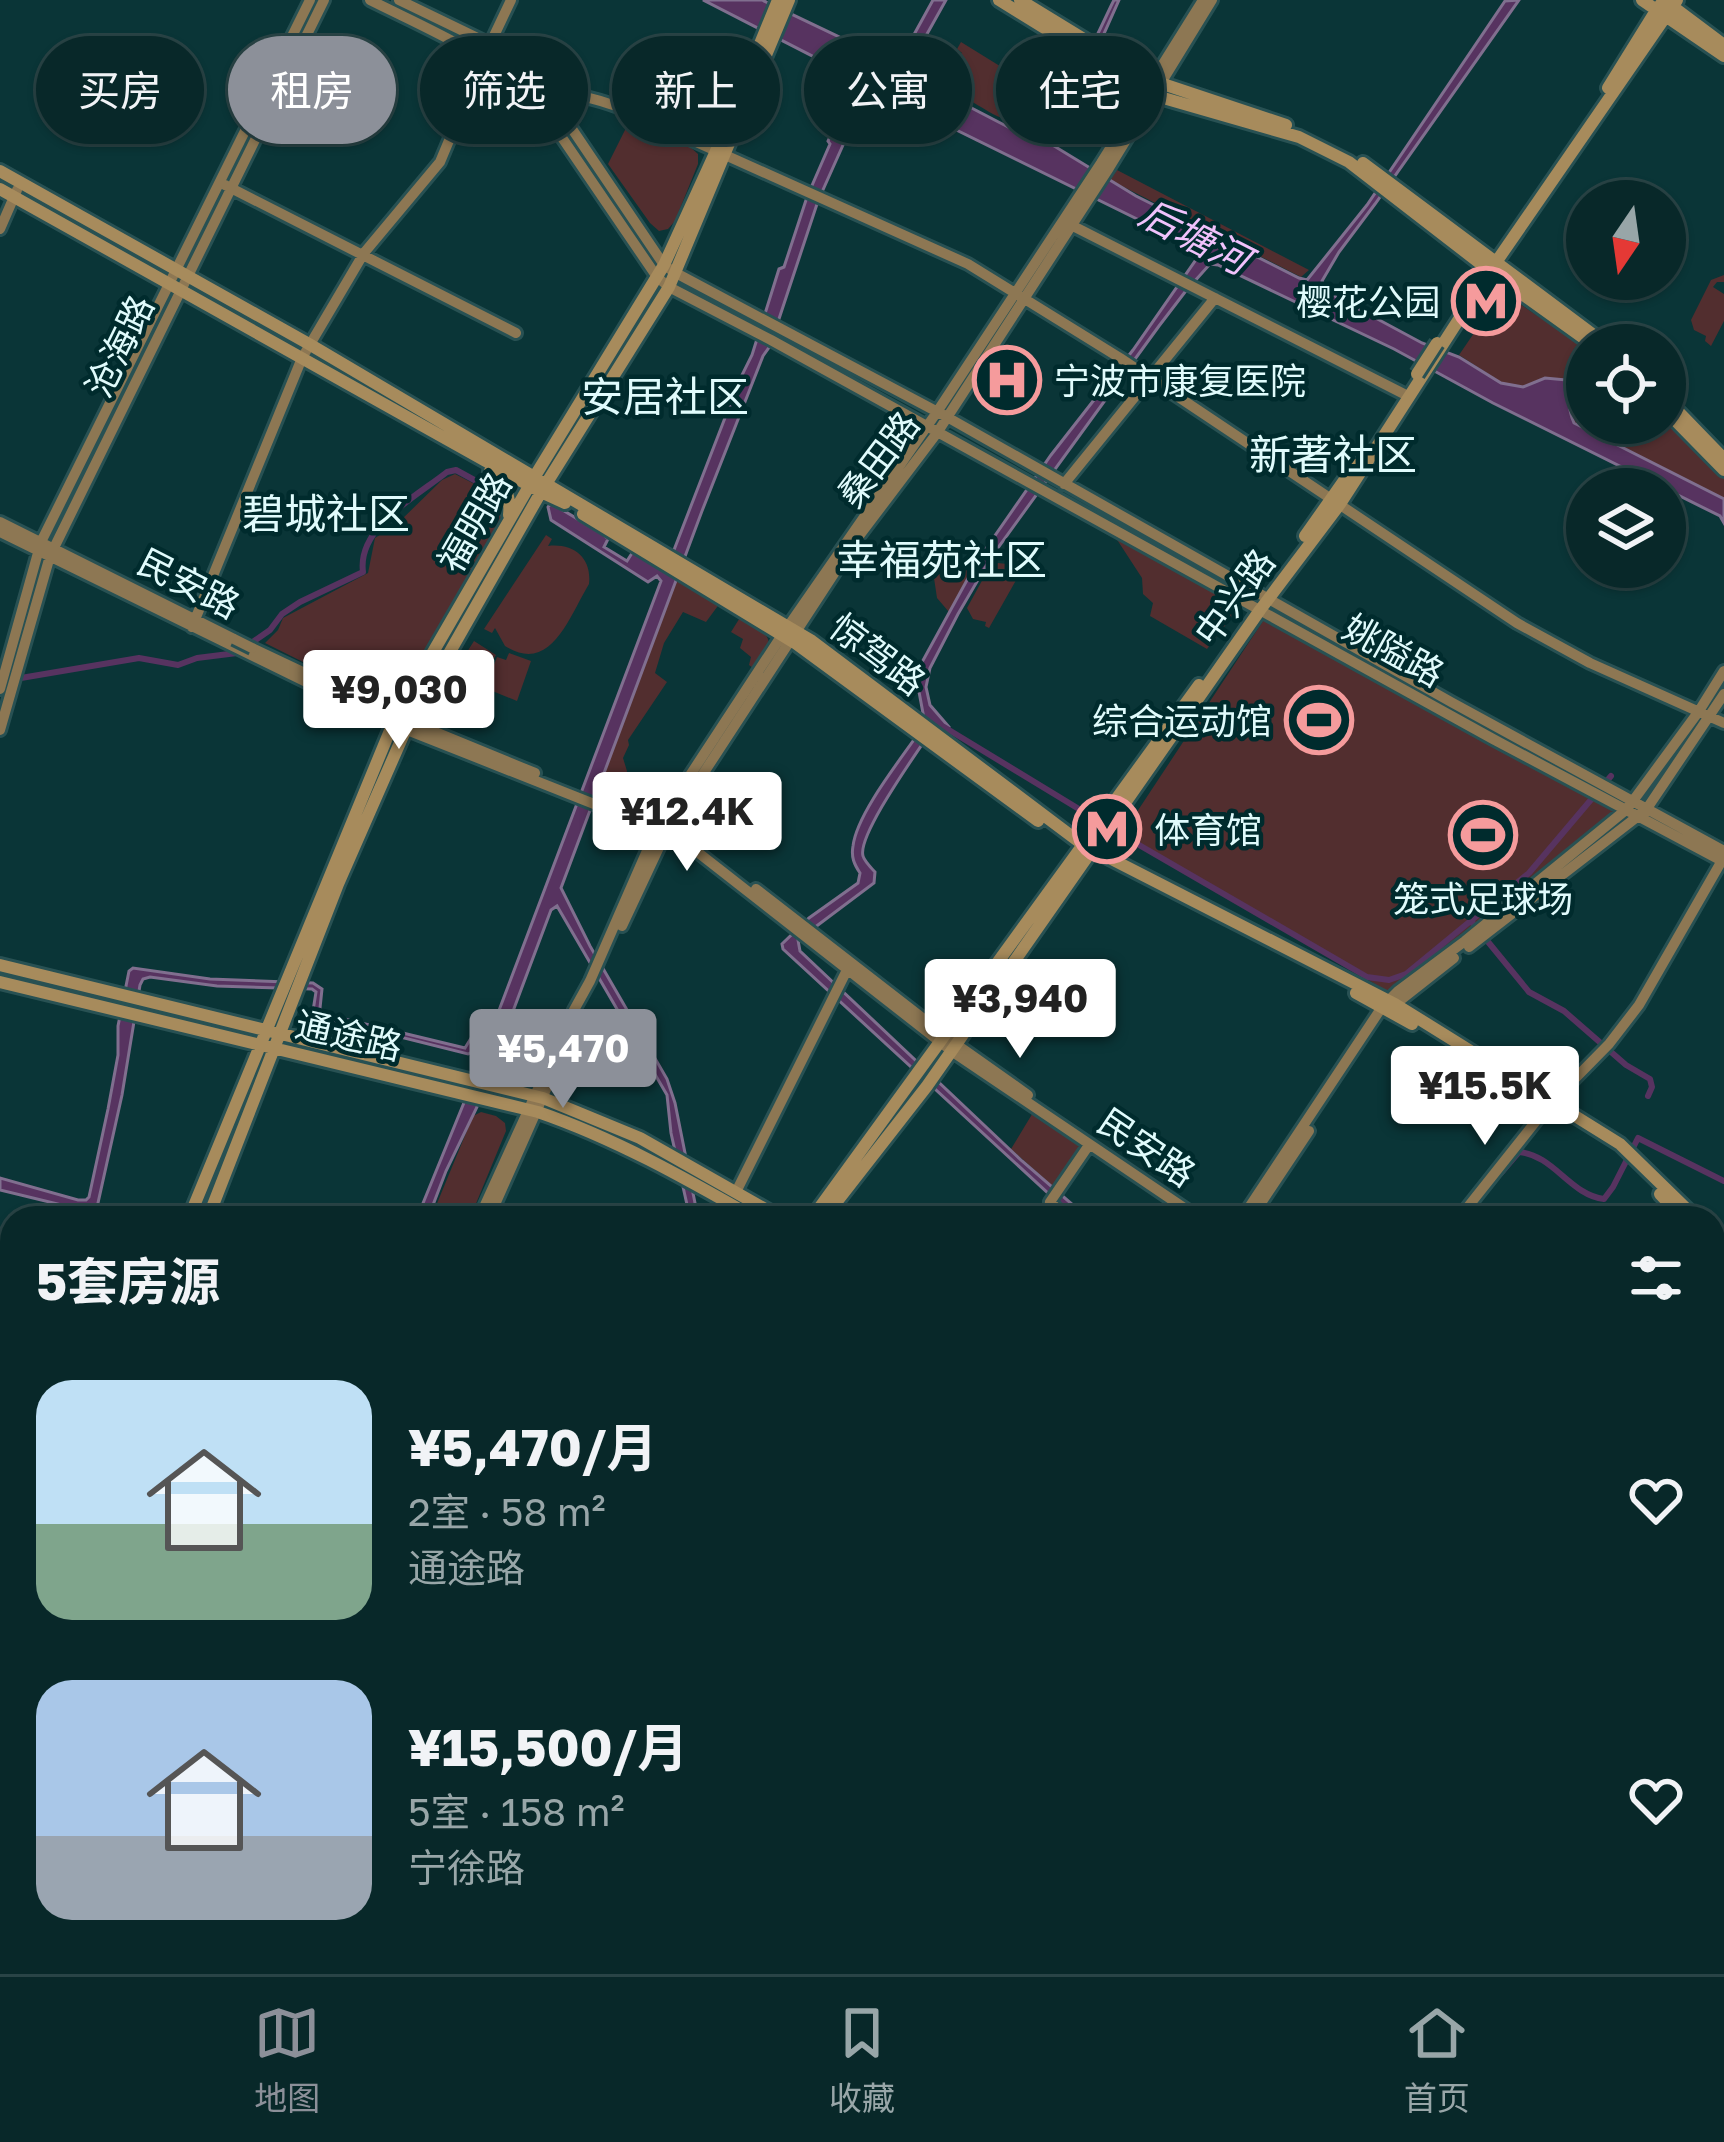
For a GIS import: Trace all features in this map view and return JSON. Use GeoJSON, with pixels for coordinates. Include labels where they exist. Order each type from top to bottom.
{"type":"FeatureCollection","features":[{"type":"Feature","properties":{"kind":"main road","name":"沧海路"},"geometry":{"type":"LineString","coordinates":[[226,186],[310,0]]}},
{"type":"Feature","properties":{"kind":"main road","name":"沧海路"},"geometry":{"type":"LineString","coordinates":[[0,730],[6,690],[46,550],[324,0]]}},
{"type":"Feature","properties":{"kind":"main road"},"geometry":{"type":"LineString","coordinates":[[370,0],[453,36]]}},
{"type":"Feature","properties":{"kind":"main road"},"geometry":{"type":"LineString","coordinates":[[399,0],[461,36]]}},
{"type":"Feature","properties":{"kind":"main road"},"geometry":{"type":"LineString","coordinates":[[494,36],[511,0]]}},
{"type":"Feature","properties":{"kind":"main road"},"geometry":{"type":"LineString","coordinates":[[999,0],[1064,36]]}},
{"type":"Feature","properties":{"kind":"main road"},"geometry":{"type":"LineString","coordinates":[[1020,0],[1069,36]]}},
{"type":"Feature","properties":{"kind":"main road","name":"桑田路"},"geometry":{"type":"LineString","coordinates":[[1164,67],[1203,0]]}},
{"type":"Feature","properties":{"kind":"main road","name":"桑田路"},"geometry":{"type":"LineString","coordinates":[[1164,70],[1212,0]]}},
{"type":"Feature","properties":{"kind":"main road"},"geometry":{"type":"LineString","coordinates":[[1642,0],[1667,6],[1724,45]]}},
{"type":"Feature","properties":{"kind":"main road","name":"福明路"},"geometry":{"type":"LineString","coordinates":[[212,1206],[273,1030],[338,884],[401,723],[516,498],[537,486],[666,275],[786,1]]}},
{"type":"Feature","properties":{"kind":"main road"},"geometry":{"type":"LineString","coordinates":[[1667,6],[1724,56]]}},
{"type":"Feature","properties":{"kind":"main road","name":"中兴路"},"geometry":{"type":"LineString","coordinates":[[833,1206],[1336,501],[1667,6]]}},
{"type":"Feature","properties":{"kind":"main road"},"geometry":{"type":"LineString","coordinates":[[1164,92],[1299,137],[1349,162],[1390,187],[1573,324]]}},
{"type":"Feature","properties":{"kind":"main road"},"geometry":{"type":"LineString","coordinates":[[588,99],[968,264],[1120,358],[1534,633],[1602,670],[1724,723]]}},
{"type":"Feature","properties":{"kind":"main road"},"geometry":{"type":"LineString","coordinates":[[194,623],[306,351],[364,253],[440,162],[448,144]]}},
{"type":"Feature","properties":{"kind":"main road"},"geometry":{"type":"LineString","coordinates":[[569,144],[666,275],[759,317],[942,415]]}},
{"type":"Feature","properties":{"kind":"main road"},"geometry":{"type":"LineString","coordinates":[[581,144],[666,275]]}},
{"type":"Feature","properties":{"kind":"main road","name":"桑田路"},"geometry":{"type":"LineString","coordinates":[[540,1096],[663,827],[789,633],[942,415],[1118,144]]}},
{"type":"Feature","properties":{"kind":"main road","name":"惊驾路"},"geometry":{"type":"LineString","coordinates":[[0,171],[183,272],[466,450],[537,486]]}},
{"type":"Feature","properties":{"kind":"main road"},"geometry":{"type":"LineString","coordinates":[[0,229],[20,182]]}},
{"type":"Feature","properties":{"kind":"main road"},"geometry":{"type":"LineString","coordinates":[[226,186],[516,333]]}},
{"type":"Feature","properties":{"kind":"main road","name":"惊驾路"},"geometry":{"type":"LineString","coordinates":[[0,189],[175,287],[306,351],[789,633],[1085,849],[1389,1005],[1621,1150],[1672,1206]]}},
{"type":"Feature","properties":{"kind":"main road","name":"桑田路"},"geometry":{"type":"LineString","coordinates":[[1020,294],[1071,225],[1075,209]]}},
{"type":"Feature","properties":{"kind":"main road"},"geometry":{"type":"LineString","coordinates":[[1071,225],[1403,394]]}},
{"type":"Feature","properties":{"kind":"main road","name":"姚隘路"},"geometry":{"type":"LineString","coordinates":[[666,275],[756,332],[932,430],[1261,603],[1724,858]]}},
{"type":"Feature","properties":{"kind":"main road"},"geometry":{"type":"LineString","coordinates":[[1064,484],[1215,298]]}},
{"type":"Feature","properties":{"kind":"main road","name":"中兴路"},"geometry":{"type":"LineString","coordinates":[[1336,501],[1419,375]]}},
{"type":"Feature","properties":{"kind":"main road","name":"姚隘路"},"geometry":{"type":"LineString","coordinates":[[942,415],[1261,603]]}},
{"type":"Feature","properties":{"kind":"main road"},"geometry":{"type":"LineString","coordinates":[[1686,420],[1724,459]]}},
{"type":"Feature","properties":{"kind":"main road"},"geometry":{"type":"LineString","coordinates":[[1686,434],[1724,470]]}},
{"type":"Feature","properties":{"kind":"main road"},"geometry":{"type":"LineString","coordinates":[[466,450],[516,498]]}},
{"type":"Feature","properties":{"kind":"main road","name":"福明路"},"geometry":{"type":"LineString","coordinates":[[401,723],[508,524],[516,498]]}},
{"type":"Feature","properties":{"kind":"main road","name":"民安路"},"geometry":{"type":"LineString","coordinates":[[0,522],[46,550]]}},
{"type":"Feature","properties":{"kind":"main road","name":"民安路"},"geometry":{"type":"LineString","coordinates":[[0,532],[401,723],[663,827],[948,1043],[1183,1206]]}},
{"type":"Feature","properties":{"kind":"main road"},"geometry":{"type":"LineString","coordinates":[[1705,714],[1724,671]]}},
{"type":"Feature","properties":{"kind":"main road"},"geometry":{"type":"LineString","coordinates":[[1255,1206],[1389,1005],[1636,809],[1724,694]]}},
{"type":"Feature","properties":{"kind":"main road"},"geometry":{"type":"LineString","coordinates":[[1469,1206],[1550,1104],[1640,1005],[1724,858]]}},
{"type":"Feature","properties":{"kind":"main road","name":"通途路"},"geometry":{"type":"LineString","coordinates":[[0,965],[273,1030],[485,1090],[585,1129],[733,1206]]}},
{"type":"Feature","properties":{"kind":"main road"},"geometry":{"type":"LineString","coordinates":[[760,1206],[736,1192],[850,966]]}},
{"type":"Feature","properties":{"kind":"main road","name":"通途路"},"geometry":{"type":"LineString","coordinates":[[0,982],[267,1047],[466,1085]]}},
{"type":"Feature","properties":{"kind":"main road","name":"民安路"},"geometry":{"type":"LineString","coordinates":[[948,1043],[1185,1206]]}},
{"type":"Feature","properties":{"kind":"main road","name":"福明路"},"geometry":{"type":"LineString","coordinates":[[194,1206],[267,1047]]}},
{"type":"Feature","properties":{"kind":"main road","name":"中兴路"},"geometry":{"type":"LineString","coordinates":[[822,1206],[921,1082]]}},
{"type":"Feature","properties":{"kind":"main road","name":"通途路"},"geometry":{"type":"LineString","coordinates":[[485,1090],[540,1096],[623,1131],[736,1192]]}},
{"type":"Feature","properties":{"kind":"main road"},"geometry":{"type":"LineString","coordinates":[[494,1206],[540,1096]]}},
{"type":"Feature","properties":{"kind":"main road"},"geometry":{"type":"LineString","coordinates":[[485,1206],[534,1111]]}},
{"type":"Feature","properties":{"kind":"main road"},"geometry":{"type":"LineString","coordinates":[[1055,1206],[1051,1202],[1089,1145]]}},
{"type":"Feature","properties":{"kind":"main road","name":"惊驾路"},"geometry":{"type":"LineString","coordinates":[[1635,1165],[1682,1206]]}},
{"type":"Feature","properties":{"kind":"shaded area"},"geometry":{"type":"Polygon","coordinates":[[[972,49],[996,64],[996,115],[972,101],[972,49]]]}},
{"type":"Feature","properties":{"kind":"shaded area"},"geometry":{"type":"Polygon","coordinates":[[[618,144],[684,144],[698,154],[675,221],[659,231],[608,164],[618,144]]]}},
{"type":"Feature","properties":{"kind":"shaded area"},"geometry":{"type":"Polygon","coordinates":[[[1117,170],[1309,270],[1301,277],[1110,180],[1117,170]]]}},
{"type":"Feature","properties":{"kind":"shaded area"},"geometry":{"type":"Polygon","coordinates":[[[1724,275],[1724,282],[1713,287],[1724,294],[1724,321],[1711,346],[1706,336],[1694,330],[1691,320],[1711,280],[1724,275]]]}},
{"type":"Feature","properties":{"kind":"shaded area","name":"樱花公园"},"geometry":{"type":"Polygon","coordinates":[[[1502,292],[1566,335],[1566,420],[1538,406],[1459,355],[1502,292]]]}},
{"type":"Feature","properties":{"kind":"shaded area","name":"樱花公园"},"geometry":{"type":"Polygon","coordinates":[[[1686,437],[1724,478],[1724,498],[1686,479],[1686,468],[1663,468],[1615,444],[1686,444],[1686,437]]]}},
{"type":"Feature","properties":{"kind":"shaded area"},"geometry":{"type":"Polygon","coordinates":[[[455,474],[498,496],[508,495],[507,524],[402,694],[387,704],[265,643],[283,618],[368,573],[375,538],[455,474]]]}},
{"type":"Feature","properties":{"kind":"shaded area"},"geometry":{"type":"Polygon","coordinates":[[[546,535],[552,539],[548,546],[579,554],[588,567],[589,584],[557,638],[535,653],[521,653],[505,646],[495,628],[492,633],[484,629],[546,535]]]}},
{"type":"Feature","properties":{"kind":"shaded area"},"geometry":{"type":"Polygon","coordinates":[[[1114,535],[1233,600],[1234,614],[1207,649],[1150,616],[1153,603],[1143,594],[1142,578],[1114,535]]]}},
{"type":"Feature","properties":{"kind":"shaded area"},"geometry":{"type":"Polygon","coordinates":[[[977,559],[949,612],[937,598],[934,578],[950,565],[977,559]]]}},
{"type":"Feature","properties":{"kind":"shaded area"},"geometry":{"type":"Polygon","coordinates":[[[1007,564],[1015,573],[1019,566],[1023,568],[989,628],[986,622],[973,619],[967,608],[990,566],[1007,564]]]}},
{"type":"Feature","properties":{"kind":"shaded area"},"geometry":{"type":"Polygon","coordinates":[[[678,575],[720,603],[706,622],[683,612],[664,643],[655,673],[667,682],[628,740],[620,795],[597,787],[678,575]]]}},
{"type":"Feature","properties":{"kind":"shaded area"},"geometry":{"type":"Polygon","coordinates":[[[741,616],[769,642],[753,668],[751,657],[740,648],[743,639],[731,632],[741,616]]]}},
{"type":"Feature","properties":{"kind":"shaded area"},"geometry":{"type":"Polygon","coordinates":[[[1265,618],[1620,811],[1390,993],[1123,833],[1265,618]]]}},
{"type":"Feature","properties":{"kind":"shaded area"},"geometry":{"type":"Polygon","coordinates":[[[474,641],[496,655],[454,725],[453,718],[439,710],[437,700],[461,661],[472,658],[484,667],[486,663],[467,652],[474,641]],[[461,666],[441,699],[440,707],[446,713],[458,710],[477,677],[475,667],[461,666]]]}},
{"type":"Feature","properties":{"kind":"shaded area"},"geometry":{"type":"Polygon","coordinates":[[[509,653],[531,661],[517,701],[485,688],[497,657],[506,660],[509,653]]]}},
{"type":"Feature","properties":{"kind":"shaded area"},"geometry":{"type":"Polygon","coordinates":[[[1034,1111],[1085,1146],[1056,1189],[1011,1149],[1034,1111]]]}},
{"type":"Feature","properties":{"kind":"shaded area"},"geometry":{"type":"Polygon","coordinates":[[[481,1112],[496,1116],[505,1123],[506,1131],[475,1206],[436,1206],[473,1116],[481,1112]]]}},
{"type":"Feature","properties":{"kind":"water"},"geometry":{"type":"Polygon","coordinates":[[[703,0],[762,0],[837,36],[804,36],[804,52],[703,0]]]}},
{"type":"Feature","properties":{"kind":"water"},"geometry":{"type":"Polygon","coordinates":[[[933,0],[946,0],[926,36],[913,36],[933,0]]]}},
{"type":"Feature","properties":{"kind":"water"},"geometry":{"type":"Polygon","coordinates":[[[1114,0],[1119,0],[1103,36],[1097,36],[1114,0]]]}},
{"type":"Feature","properties":{"kind":"water","name":"后塘河"},"geometry":{"type":"Polygon","coordinates":[[[1519,0],[1322,281],[1329,293],[1501,383],[1523,387],[1545,378],[1566,380],[1566,439],[1394,349],[1210,264],[1159,326],[992,556],[958,614],[930,668],[926,687],[930,705],[949,727],[946,733],[933,728],[869,830],[863,856],[875,872],[874,883],[798,940],[800,951],[1074,1206],[1062,1206],[782,944],[858,883],[860,873],[852,854],[856,832],[872,800],[925,724],[917,681],[921,664],[978,560],[1202,251],[972,138],[972,108],[996,121],[996,144],[1055,144],[1136,196],[1307,280],[1367,205],[1505,1],[1519,0]]]}},
{"type":"Feature","properties":{"kind":"water"},"geometry":{"type":"Polygon","coordinates":[[[830,144],[844,144],[818,201],[770,346],[702,511],[561,888],[667,1079],[696,1206],[687,1206],[667,1095],[557,906],[551,910],[477,1107],[433,1206],[422,1206],[483,1056],[490,1027],[468,1054],[316,1016],[312,989],[217,986],[150,977],[140,985],[99,1206],[66,1206],[0,1190],[0,1178],[78,1200],[89,1197],[118,1055],[118,1026],[133,968],[210,979],[313,983],[322,989],[324,1014],[465,1048],[484,1017],[498,1013],[661,581],[657,576],[648,582],[551,520],[548,507],[551,503],[604,535],[608,539],[604,547],[627,561],[634,550],[667,568],[752,355],[830,144]]]}},
{"type":"Feature","properties":{"kind":"water"},"geometry":{"type":"Polygon","coordinates":[[[1575,444],[1615,444],[1663,468],[1624,468],[1575,444]]]}},
{"type":"Feature","properties":{"kind":"water"},"geometry":{"type":"Polygon","coordinates":[[[1686,480],[1724,499],[1724,523],[1720,516],[1686,499],[1686,480]]]}},
{"type":"Feature","properties":{"kind":"waterway"},"geometry":{"type":"LineString","coordinates":[[21,678],[139,658],[178,665],[237,653],[300,602],[363,572],[369,541],[379,527],[447,472],[456,470],[498,493],[524,494]]}},
{"type":"Feature","properties":{"kind":"waterway"},"geometry":{"type":"LineString","coordinates":[[944,727],[1097,820]]}},
{"type":"Feature","properties":{"kind":"waterway"},"geometry":{"type":"LineString","coordinates":[[1108,827],[1367,977],[1389,980],[1406,974],[1529,873],[1611,776]]}},
{"type":"Feature","properties":{"kind":"waterway"},"geometry":{"type":"LineString","coordinates":[[1471,921],[1529,992],[1564,1011],[1626,1065],[1650,1079],[1648,1096]]}},
{"type":"Feature","properties":{"kind":"waterway"},"geometry":{"type":"LineString","coordinates":[[1501,1173],[1519,1152],[1531,1155],[1581,1190],[1604,1199],[1638,1138],[1724,1181]]}},
{"type":"Feature","properties":{"kind":"place","name":"樱花公园"},"geometry":{"type":"Point","coordinates":[1486,301]}},
{"type":"Feature","properties":{"kind":"place","name":"宁波市康复医院"},"geometry":{"type":"Point","coordinates":[1007,380]}},
{"type":"Feature","properties":{"kind":"place","name":"综合运动馆"},"geometry":{"type":"Point","coordinates":[1319,720]}},
{"type":"Feature","properties":{"kind":"place","name":"体育馆"},"geometry":{"type":"Point","coordinates":[1107,829]}},
{"type":"Feature","properties":{"kind":"place","name":"笼式足球场"},"geometry":{"type":"Point","coordinates":[1483,835]}},
{"type":"Feature","properties":{"kind":"district","name":"安居社区"},"geometry":{"type":"Point","coordinates":[665,396]}},
{"type":"Feature","properties":{"kind":"district","name":"新著社区"},"geometry":{"type":"Point","coordinates":[1333,454]}},
{"type":"Feature","properties":{"kind":"district","name":"碧城社区"},"geometry":{"type":"Point","coordinates":[326,513]}},
{"type":"Feature","properties":{"kind":"district","name":"幸福苑社区"},"geometry":{"type":"Point","coordinates":[942,559]}}]}
